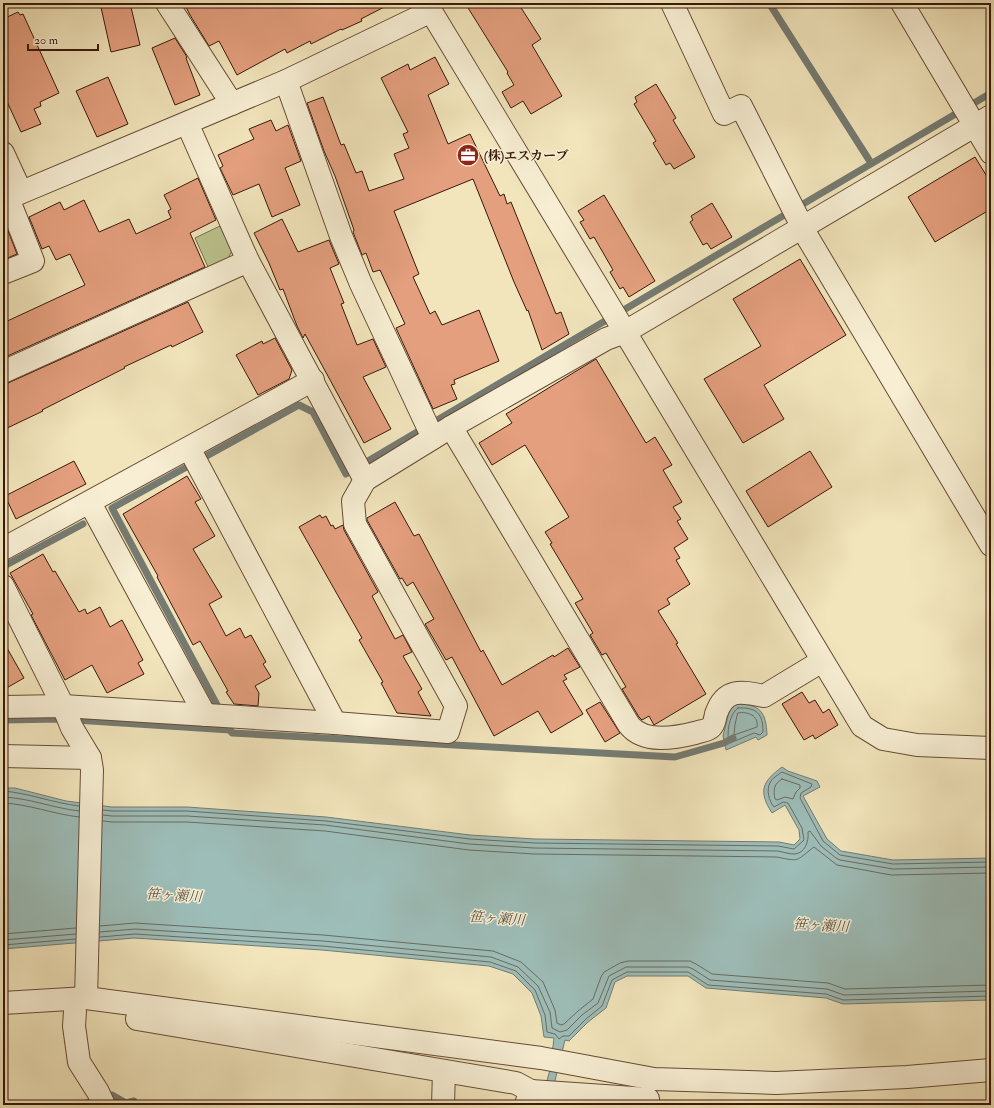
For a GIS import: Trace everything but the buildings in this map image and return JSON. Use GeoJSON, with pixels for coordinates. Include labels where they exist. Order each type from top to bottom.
{"type":"FeatureCollection","features":[{"type":"Feature","properties":{"kind":"street"},"geometry":{"type":"LineString","coordinates":[[167,3],[232,104]]}},
{"type":"Feature","properties":{"kind":"street"},"geometry":{"type":"LineString","coordinates":[[672,3],[724,114],[741,106],[796,216],[991,545]]}},
{"type":"Feature","properties":{"kind":"street"},"geometry":{"type":"LineString","coordinates":[[902,3],[974,115],[991,153]]}},
{"type":"Feature","properties":{"kind":"street"},"geometry":{"type":"LineString","coordinates":[[11,197],[286,81],[421,16],[430,5],[862,726],[883,739],[917,745],[991,748]]}},
{"type":"Feature","properties":{"kind":"street"},"geometry":{"type":"LineString","coordinates":[[286,81],[344,243],[361,284],[434,428],[629,725],[636,733],[648,737],[677,738],[708,729],[713,725],[723,699],[736,693],[745,692],[764,696],[822,661]]}},
{"type":"Feature","properties":{"kind":"street"},"geometry":{"type":"LineString","coordinates":[[360,471],[434,428],[606,339],[618,320],[796,216],[974,115]]}},
{"type":"Feature","properties":{"kind":"street"},"geometry":{"type":"LineString","coordinates":[[3,707],[67,715],[218,716],[448,732],[456,706],[355,524],[353,501],[360,471],[313,380],[248,261],[187,122]]}},
{"type":"Feature","properties":{"kind":"street"},"geometry":{"type":"LineString","coordinates":[[3,153],[11,197],[33,261],[3,273]]}},
{"type":"Feature","properties":{"kind":"street"},"geometry":{"type":"LineString","coordinates":[[3,372],[248,261]]}},
{"type":"Feature","properties":{"kind":"street"},"geometry":{"type":"LineString","coordinates":[[3,550],[90,503],[194,458],[313,380]]}},
{"type":"Feature","properties":{"kind":"street"},"geometry":{"type":"LineString","coordinates":[[194,458],[335,723]]}},
{"type":"Feature","properties":{"kind":"street"},"geometry":{"type":"LineString","coordinates":[[90,503],[218,716]]}},
{"type":"Feature","properties":{"kind":"street"},"geometry":{"type":"LineString","coordinates":[[3,586],[91,764],[83,999],[74,1026],[79,1062],[102,1100]]}},
{"type":"Feature","properties":{"kind":"street"},"geometry":{"type":"LineString","coordinates":[[3,756],[91,764]]}},
{"type":"Feature","properties":{"kind":"street"},"geometry":{"type":"LineString","coordinates":[[3,1017],[83,999]]}},
{"type":"Feature","properties":{"kind":"street"},"geometry":{"type":"LineString","coordinates":[[83,999],[89,1011],[516,1083],[538,1095],[654,1094],[776,1083],[907,1077],[991,1070]]}},
{"type":"Feature","properties":{"kind":"street"},"geometry":{"type":"LineString","coordinates":[[3,1003],[83,999],[556,1061],[654,1094]]}},
{"type":"Feature","properties":{"kind":"street"},"geometry":{"type":"LineString","coordinates":[[443,1105],[444,1071]]}},
{"type":"Feature","properties":{"kind":"green space"},"geometry":{"type":"Polygon","coordinates":[[[220,226],[232,251],[227,260],[209,269],[195,238],[220,226]]]}},
{"type":"Feature","properties":{"kind":"water"},"geometry":{"type":"Polygon","coordinates":[[[737,704],[752,706],[761,711],[765,721],[767,735],[758,740],[756,737],[726,750],[723,736],[730,708],[737,704]]]}},
{"type":"Feature","properties":{"kind":"water","name":"笹ヶ瀬川"},"geometry":{"type":"Polygon","coordinates":[[[782,767],[788,771],[817,781],[820,787],[803,796],[827,839],[841,851],[893,860],[991,858],[991,1000],[843,1004],[826,998],[706,988],[688,976],[627,976],[615,982],[606,1008],[588,1022],[569,1041],[565,1040],[549,1105],[540,1105],[550,1070],[554,1038],[544,1037],[541,1016],[532,993],[513,974],[489,966],[322,950],[134,938],[3,949],[3,788],[15,788],[66,801],[112,807],[187,807],[326,817],[470,835],[535,839],[779,842],[794,845],[800,839],[799,830],[785,805],[772,813],[765,799],[764,793],[766,782],[782,767]]]}},
{"type":"Feature","properties":{"kind":"waterway"},"geometry":{"type":"LineString","coordinates":[[769,3],[871,163]]}},
{"type":"Feature","properties":{"kind":"waterway"},"geometry":{"type":"LineString","coordinates":[[733,738],[724,743],[675,757],[232,733],[112,508],[299,405],[313,412],[346,474],[991,93]]}},
{"type":"Feature","properties":{"kind":"waterway"},"geometry":{"type":"LineString","coordinates":[[8,564],[83,524]]}},
{"type":"Feature","properties":{"kind":"waterway"},"geometry":{"type":"LineString","coordinates":[[3,720],[60,719],[230,730]]}},
{"type":"Feature","properties":{"kind":"waterway"},"geometry":{"type":"LineString","coordinates":[[80,1105],[112,1095],[126,1103],[134,1101],[135,1105]]}},
{"type":"Feature","properties":{"kind":"place","name":"(株)エスカーブ"},"geometry":{"type":"Point","coordinates":[468,155]}}]}
